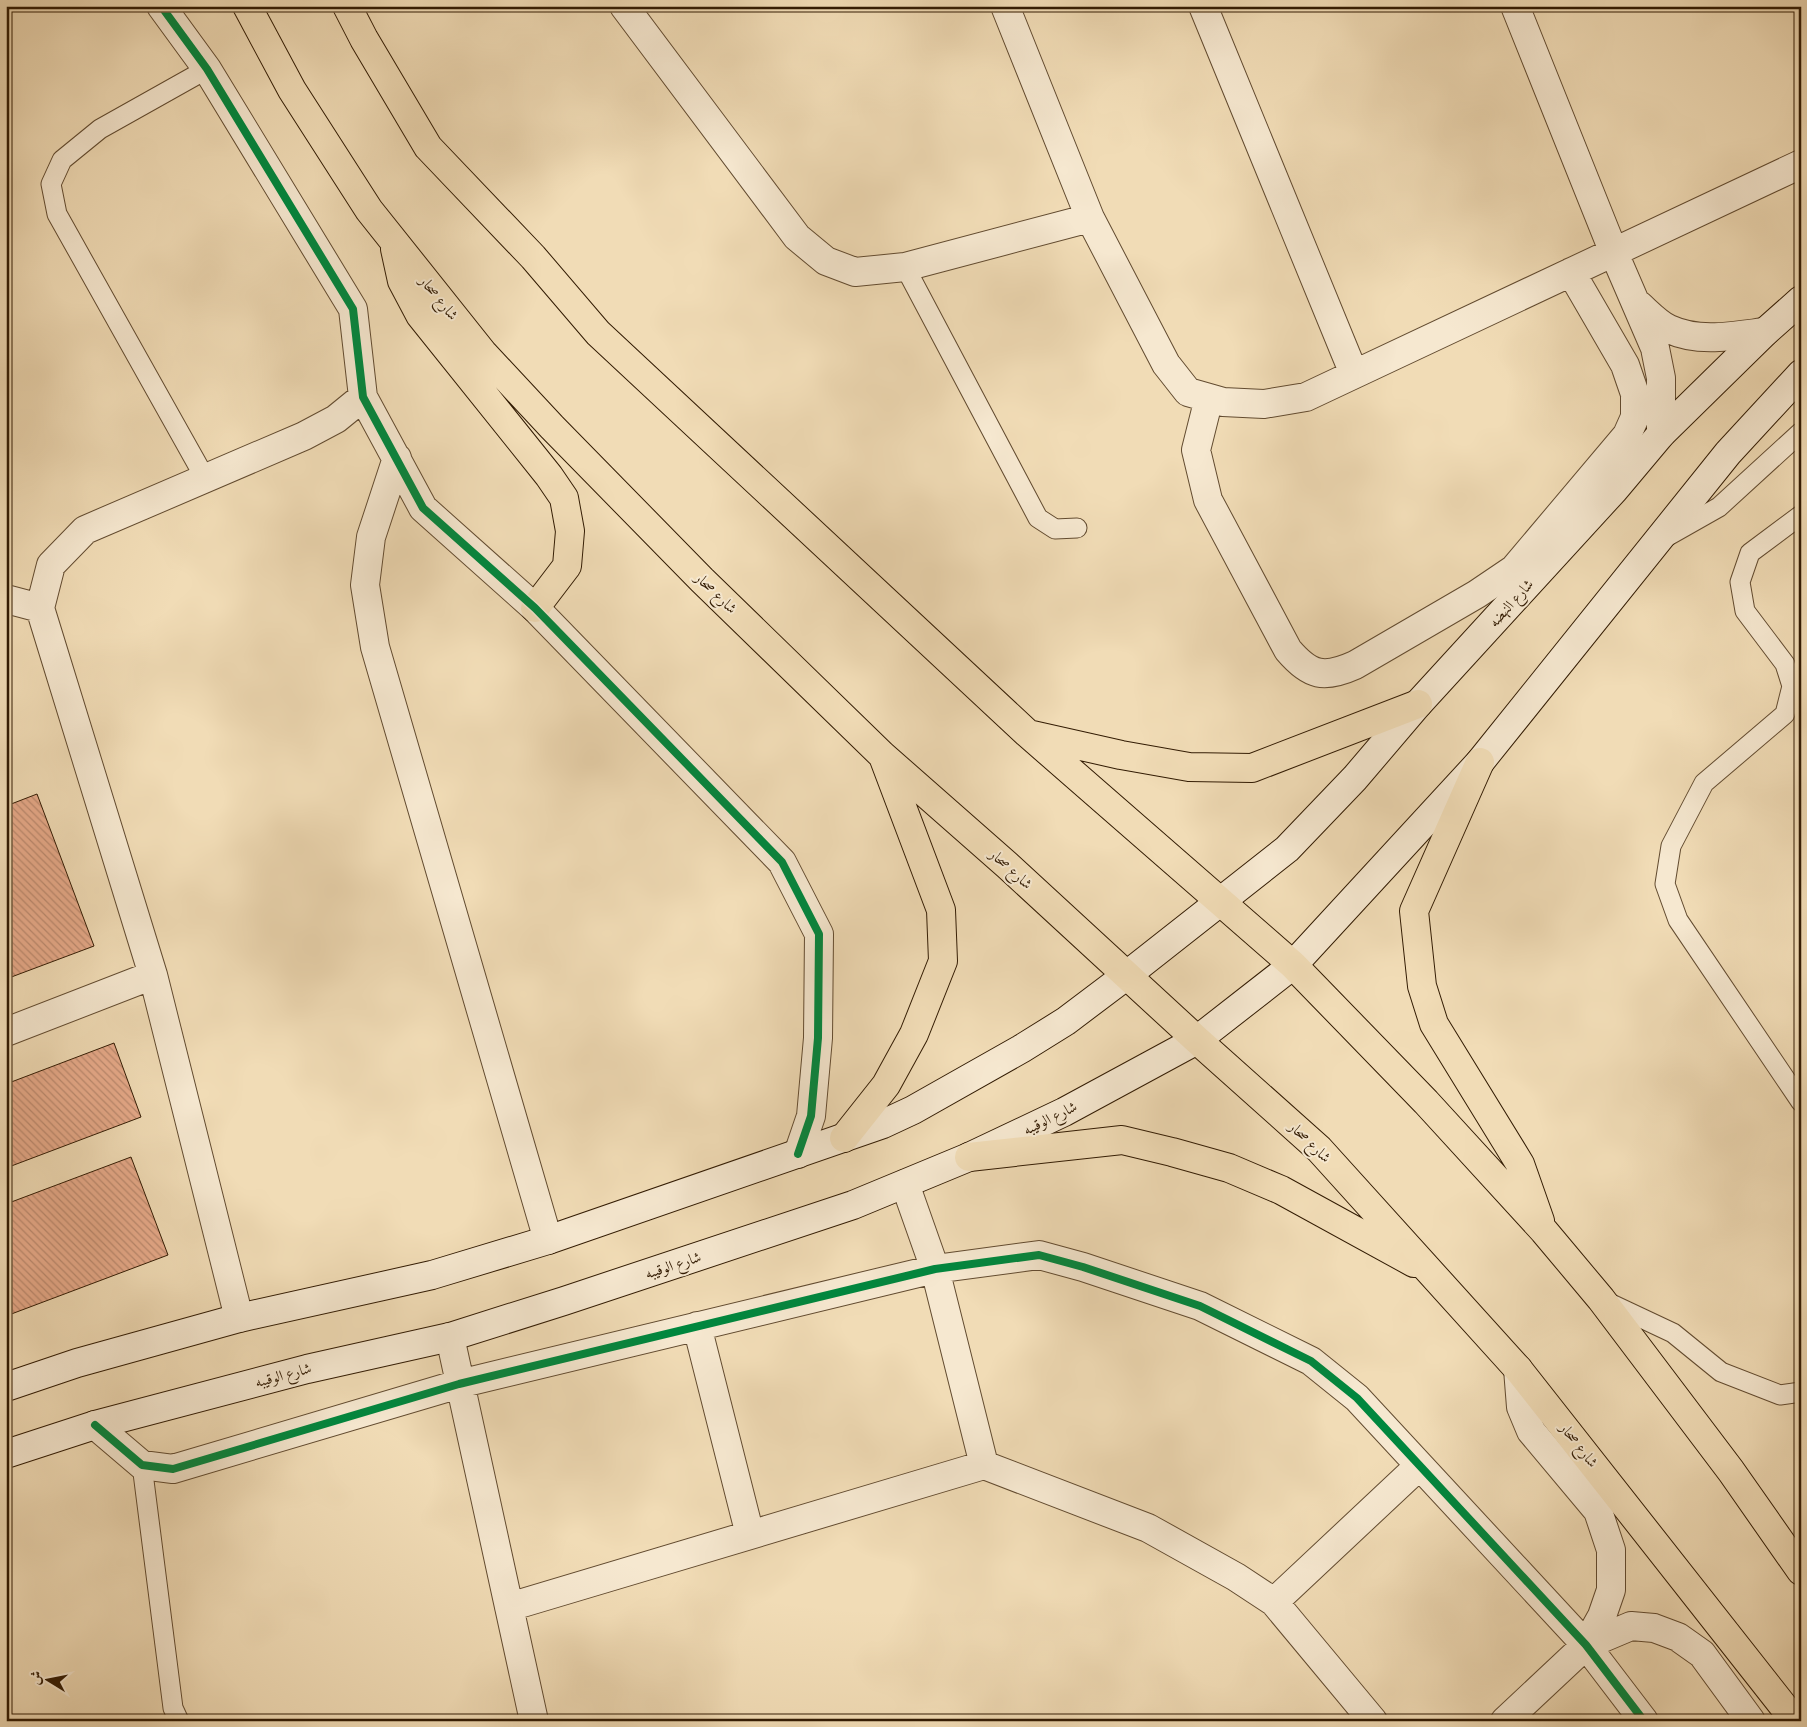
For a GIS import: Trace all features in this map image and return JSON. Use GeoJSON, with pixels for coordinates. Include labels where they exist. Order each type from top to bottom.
{"type":"FeatureCollection","features":[{"type":"Feature","properties":{"kind":"main road","name":"شارع صحار"},"geometry":{"type":"LineString","coordinates":[[247,6],[292,90],[369,210],[483,353],[552,427],[702,580],[882,755],[1007,865],[1197,1040],[1319,1149],[1518,1369],[1795,1721]]}},
{"type":"Feature","properties":{"kind":"main road"},"geometry":{"type":"LineString","coordinates":[[347,6],[364,39],[428,147],[533,257],[598,334],[1027,734],[1293,965],[1413,1089],[1544,1231],[1601,1299],[1731,1471],[1801,1571]]}},
{"type":"Feature","properties":{"kind":"main road"},"geometry":{"type":"LineString","coordinates":[[394,242],[402,281],[420,315],[549,476],[564,498],[570,531],[567,566],[535,608]]}},
{"type":"Feature","properties":{"kind":"main road"},"geometry":{"type":"LineString","coordinates":[[1027,734],[1121,755],[1189,767],[1252,768],[1418,704]]}},
{"type":"Feature","properties":{"kind":"main road"},"geometry":{"type":"LineString","coordinates":[[844,1138],[886,1085],[914,1034],[943,961],[941,910],[882,755]]}},
{"type":"Feature","properties":{"kind":"main road"},"geometry":{"type":"LineString","coordinates":[[1480,762],[1414,911],[1422,986],[1434,1024],[1520,1164],[1544,1231]]}},
{"type":"Feature","properties":{"kind":"main road"},"geometry":{"type":"LineString","coordinates":[[969,1157],[1122,1140],[1172,1152],[1229,1168],[1281,1190],[1433,1274]]}},
{"type":"Feature","properties":{"kind":"street"},"geometry":{"type":"LineString","coordinates":[[161,6],[207,69],[353,309],[363,397],[423,508],[535,608],[782,862],[819,934],[818,1038],[811,1116],[798,1154]]}},
{"type":"Feature","properties":{"kind":"street"},"geometry":{"type":"LineString","coordinates":[[624,6],[797,237],[826,261],[855,272],[905,267],[1090,218]]}},
{"type":"Feature","properties":{"kind":"street"},"geometry":{"type":"LineString","coordinates":[[1005,6],[1090,218],[1166,364],[1188,392],[1223,402],[1264,404],[1306,396],[1801,164]]}},
{"type":"Feature","properties":{"kind":"street"},"geometry":{"type":"LineString","coordinates":[[1203,6],[1354,374]]}},
{"type":"Feature","properties":{"kind":"street"},"geometry":{"type":"LineString","coordinates":[[1515,6],[1614,252],[1655,348],[1661,378],[1661,434]]}},
{"type":"Feature","properties":{"kind":"street"},"geometry":{"type":"LineString","coordinates":[[1209,398],[1196,450],[1208,500],[1288,650],[1301,665],[1318,673],[1337,673],[1355,665],[1477,594],[1514,569],[1627,435],[1636,417],[1635,394],[1625,365],[1571,272]]}},
{"type":"Feature","properties":{"kind":"street","name":"شارع النهضه"},"geometry":{"type":"LineString","coordinates":[[1220,903],[1287,849],[1356,778],[1418,704],[1614,490],[1661,434],[1764,332],[1801,300]]}},
{"type":"Feature","properties":{"kind":"street"},"geometry":{"type":"LineString","coordinates":[[1636,302],[1668,329],[1696,338],[1728,337],[1764,332]]}},
{"type":"Feature","properties":{"kind":"street"},"geometry":{"type":"LineString","coordinates":[[1293,965],[1480,762],[1728,453],[1801,374]]}},
{"type":"Feature","properties":{"kind":"street"},"geometry":{"type":"LineString","coordinates":[[239,1318],[153,975],[40,608],[51,565],[85,530],[304,436],[336,419],[363,397]]}},
{"type":"Feature","properties":{"kind":"street"},"geometry":{"type":"LineString","coordinates":[[397,458],[371,537],[366,585],[375,647],[548,1240]]}},
{"type":"Feature","properties":{"kind":"street"},"geometry":{"type":"LineString","coordinates":[[6,599],[40,608]]}},
{"type":"Feature","properties":{"kind":"street"},"geometry":{"type":"LineString","coordinates":[[6,1387],[77,1363],[239,1318],[432,1275],[548,1240],[883,1124],[912,1110],[1021,1049],[1066,1021],[1220,903]]}},
{"type":"Feature","properties":{"kind":"street","name":"شارع الوقيبه"},"geometry":{"type":"LineString","coordinates":[[6,1454],[95,1425],[307,1369],[450,1337],[853,1205],[969,1157],[1064,1112],[1197,1040],[1293,965]]}},
{"type":"Feature","properties":{"kind":"street"},"geometry":{"type":"LineString","coordinates":[[6,1032],[153,975]]}},
{"type":"Feature","properties":{"kind":"street"},"geometry":{"type":"LineString","coordinates":[[905,1184],[935,1269],[984,1465]]}},
{"type":"Feature","properties":{"kind":"street"},"geometry":{"type":"LineString","coordinates":[[95,1425],[142,1464],[173,1469],[459,1384],[935,1269],[1039,1255],[1083,1267],[1200,1306],[1310,1361],[1357,1398],[1586,1645],[1644,1721]]}},
{"type":"Feature","properties":{"kind":"street"},"geometry":{"type":"LineString","coordinates":[[697,1326],[750,1535]]}},
{"type":"Feature","properties":{"kind":"street"},"geometry":{"type":"LineString","coordinates":[[450,1337],[534,1721]]}},
{"type":"Feature","properties":{"kind":"street"},"geometry":{"type":"LineString","coordinates":[[1505,1721],[1586,1645],[1602,1616],[1611,1590],[1611,1550],[1598,1511],[1531,1431],[1521,1406],[1518,1369]]}},
{"type":"Feature","properties":{"kind":"street"},"geometry":{"type":"LineString","coordinates":[[509,1607],[984,1465],[1148,1528],[1236,1577],[1274,1602],[1373,1721]]}},
{"type":"Feature","properties":{"kind":"street"},"geometry":{"type":"LineString","coordinates":[[1274,1602],[1419,1466]]}},
{"type":"Feature","properties":{"kind":"street"},"geometry":{"type":"LineString","coordinates":[[1586,1645],[1631,1626],[1654,1628],[1678,1637],[1702,1654],[1751,1721]]}},
{"type":"Feature","properties":{"kind":"lane"},"geometry":{"type":"LineString","coordinates":[[205,478],[57,214],[51,184],[62,160],[100,129],[207,69]]}},
{"type":"Feature","properties":{"kind":"lane"},"geometry":{"type":"LineString","coordinates":[[905,267],[1038,518],[1055,529],[1077,528]]}},
{"type":"Feature","properties":{"kind":"lane"},"geometry":{"type":"LineString","coordinates":[[1656,542],[1719,507],[1801,432]]}},
{"type":"Feature","properties":{"kind":"lane"},"geometry":{"type":"LineString","coordinates":[[1801,516],[1750,553],[1740,582],[1745,611],[1785,664],[1792,686],[1784,714],[1704,783],[1671,846],[1665,884],[1678,920],[1801,1102]]}},
{"type":"Feature","properties":{"kind":"lane"},"geometry":{"type":"LineString","coordinates":[[1601,1299],[1673,1333],[1720,1372],[1780,1395],[1801,1392]]}},
{"type":"Feature","properties":{"kind":"lane"},"geometry":{"type":"LineString","coordinates":[[142,1464],[173,1708],[179,1721]]}},
{"type":"Feature","properties":{"kind":"building"},"geometry":{"type":"Polygon","coordinates":[[[37,794],[94,946],[6,979],[6,806],[37,794]]]}},
{"type":"Feature","properties":{"kind":"building"},"geometry":{"type":"Polygon","coordinates":[[[114,1043],[141,1117],[6,1168],[6,1084],[114,1043]]]}},
{"type":"Feature","properties":{"kind":"building"},"geometry":{"type":"Polygon","coordinates":[[[131,1157],[168,1255],[6,1316],[6,1204],[131,1157]]]}},
{"type":"Feature","properties":{"kind":"cycle path"},"geometry":{"type":"LineString","coordinates":[[161,6],[207,69],[353,309],[363,397],[423,508],[535,608],[782,862],[819,934],[818,1038],[811,1116],[798,1154]]}},
{"type":"Feature","properties":{"kind":"cycle path"},"geometry":{"type":"LineString","coordinates":[[95,1425],[142,1465],[173,1469],[459,1384],[935,1269],[1039,1255],[1083,1267],[1200,1306],[1311,1361],[1357,1398],[1586,1645],[1644,1721]]}}]}
